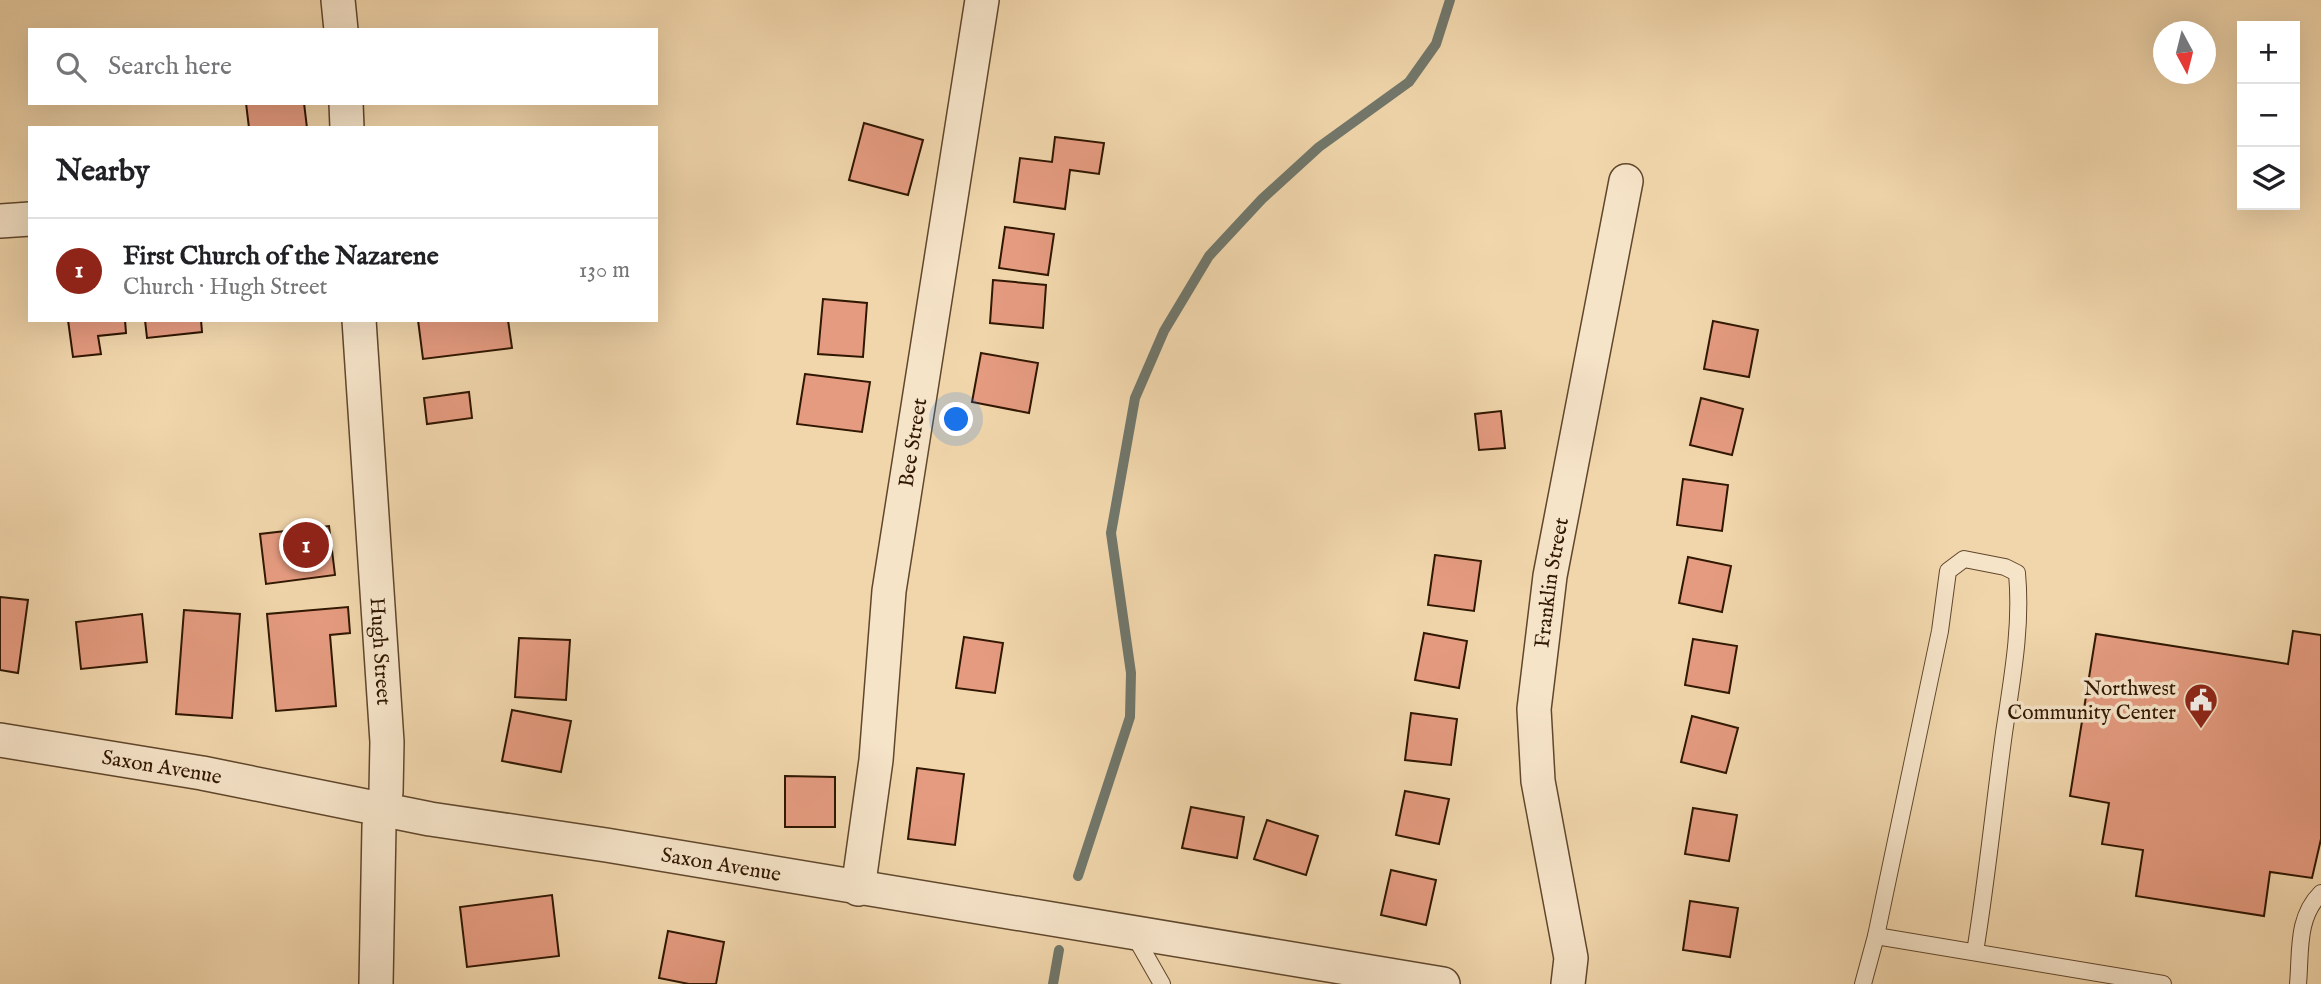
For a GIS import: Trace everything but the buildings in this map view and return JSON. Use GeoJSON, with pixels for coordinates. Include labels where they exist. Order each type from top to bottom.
{"type":"FeatureCollection","features":[{"type":"Feature","properties":{"kind":"street"},"geometry":{"type":"LineString","coordinates":[[338,0],[341,28]]}},
{"type":"Feature","properties":{"kind":"street","name":"Bee Street"},"geometry":{"type":"LineString","coordinates":[[858,889],[876,760],[889,591],[982,0]]}},
{"type":"Feature","properties":{"kind":"street"},"geometry":{"type":"LineString","coordinates":[[346,105],[347,126]]}},
{"type":"Feature","properties":{"kind":"street","name":"Franklin Street"},"geometry":{"type":"LineString","coordinates":[[1568,984],[1571,958],[1538,781],[1534,709],[1550,576],[1626,181]]}},
{"type":"Feature","properties":{"kind":"street"},"geometry":{"type":"LineString","coordinates":[[0,221],[28,219]]}},
{"type":"Feature","properties":{"kind":"street","name":"Hugh Street"},"geometry":{"type":"LineString","coordinates":[[359,322],[387,742],[383,810],[379,826],[376,984]]}},
{"type":"Feature","properties":{"kind":"street","name":"Saxon Avenue"},"geometry":{"type":"LineString","coordinates":[[0,740],[202,773],[383,810],[1401,981],[1443,984]]}},
{"type":"Feature","properties":{"kind":"lane"},"geometry":{"type":"LineString","coordinates":[[1863,984],[1876,936],[1940,631],[1948,571],[1964,559],[2005,567],[2017,573],[2020,598],[2017,646],[1975,952]]}},
{"type":"Feature","properties":{"kind":"lane"},"geometry":{"type":"LineString","coordinates":[[2298,984],[2302,927],[2312,902],[2321,893]]}},
{"type":"Feature","properties":{"kind":"lane"},"geometry":{"type":"LineString","coordinates":[[1133,934],[1162,984]]}},
{"type":"Feature","properties":{"kind":"lane"},"geometry":{"type":"LineString","coordinates":[[1876,936],[2163,984]]}},
{"type":"Feature","properties":{"kind":"waterway"},"geometry":{"type":"LineString","coordinates":[[1078,876],[1130,717],[1131,673],[1111,533],[1135,398],[1164,331],[1209,256],[1262,199],[1319,147],[1409,82],[1436,44],[1450,0]]}},
{"type":"Feature","properties":{"kind":"waterway"},"geometry":{"type":"LineString","coordinates":[[1053,984],[1059,950]]}},
{"type":"Feature","properties":{"kind":"place","name":"First Church of the Nazarene"},"geometry":{"type":"Point","coordinates":[306,545]}},
{"type":"Feature","properties":{"kind":"place","name":"Northwest Community Center"},"geometry":{"type":"Point","coordinates":[2201,730]}}]}
